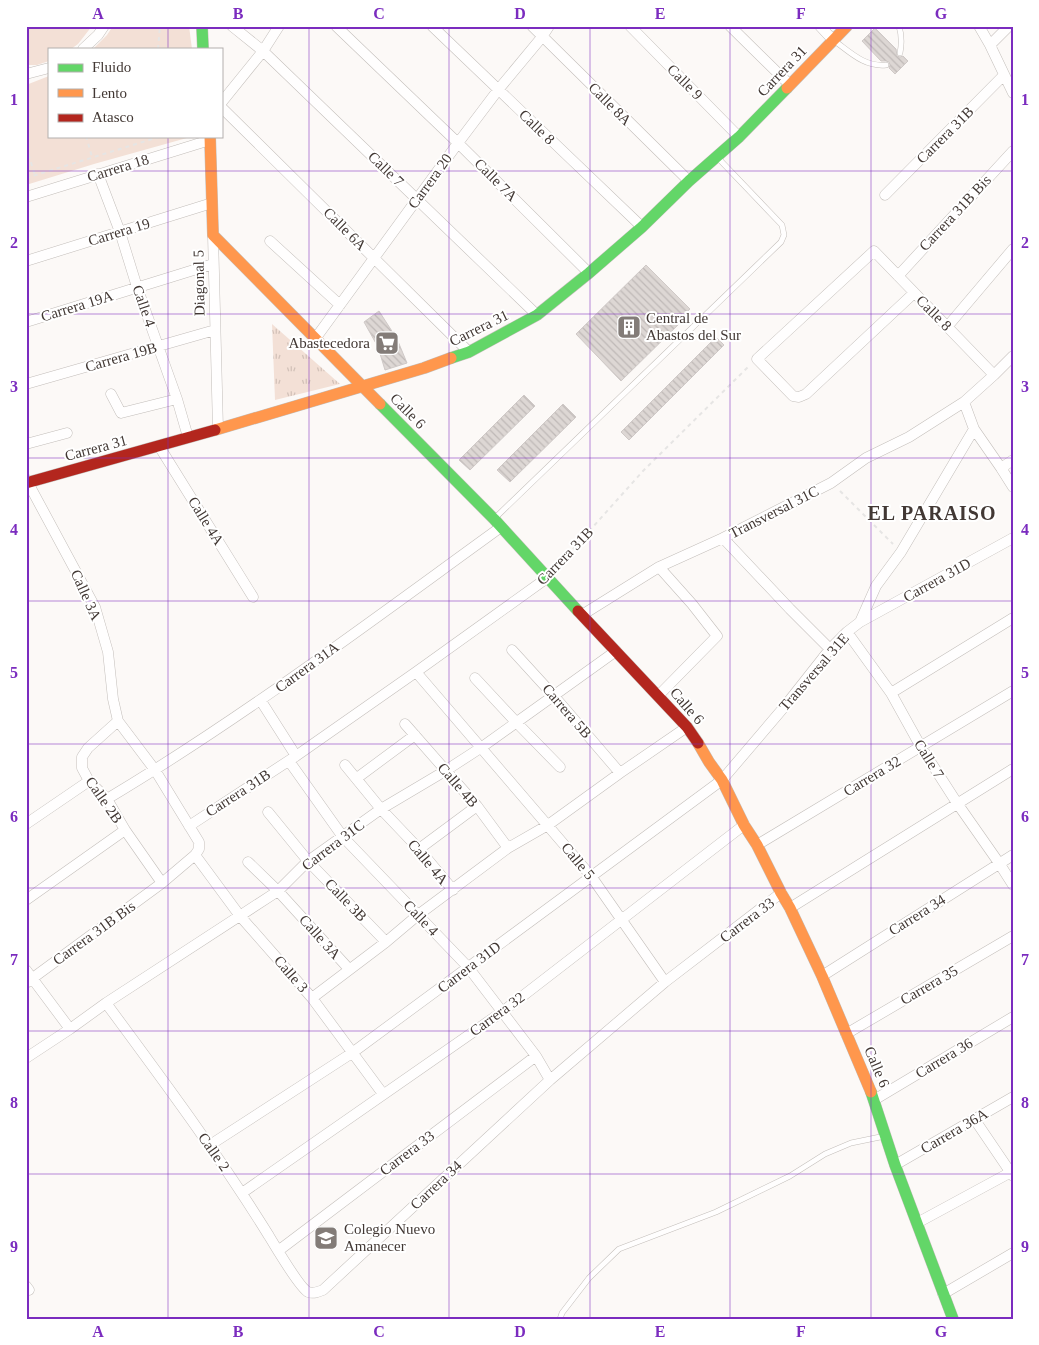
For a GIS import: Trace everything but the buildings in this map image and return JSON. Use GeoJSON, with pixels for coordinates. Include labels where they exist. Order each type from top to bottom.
{"type":"FeatureCollection","features":[{"type":"Feature","properties":{"kind":"street"},"geometry":{"type":"LineString","coordinates":[[84,48],[98,35],[104,26]]}},
{"type":"Feature","properties":{"kind":"street"},"geometry":{"type":"LineString","coordinates":[[202,26],[203,48]]}},
{"type":"Feature","properties":{"kind":"street","name":"Calle 7"},"geometry":{"type":"LineString","coordinates":[[232,26],[263,51],[538,315]]}},
{"type":"Feature","properties":{"kind":"street"},"geometry":{"type":"LineString","coordinates":[[222,104],[263,51],[279,26]]}},
{"type":"Feature","properties":{"kind":"street","name":"Calle 7A"},"geometry":{"type":"LineString","coordinates":[[336,26],[458,142],[589,273]]}},
{"type":"Feature","properties":{"kind":"street","name":"Calle 8"},"geometry":{"type":"LineString","coordinates":[[432,26],[642,227]]}},
{"type":"Feature","properties":{"kind":"street","name":"Calle 8A"},"geometry":{"type":"LineString","coordinates":[[532,26],[689,181]]}},
{"type":"Feature","properties":{"kind":"street","name":"Carrera 20"},"geometry":{"type":"LineString","coordinates":[[315,339],[458,142],[549,26]]}},
{"type":"Feature","properties":{"kind":"street","name":"Calle 9"},"geometry":{"type":"LineString","coordinates":[[630,26],[739,137]]}},
{"type":"Feature","properties":{"kind":"street"},"geometry":{"type":"LineString","coordinates":[[730,26],[789,84]]}},
{"type":"Feature","properties":{"kind":"street"},"geometry":{"type":"LineString","coordinates":[[820,26],[833,40]]}},
{"type":"Feature","properties":{"kind":"street","name":"Carrera 31"},"geometry":{"type":"LineString","coordinates":[[27,481],[159,446],[424,368],[469,352],[538,315],[642,227],[689,181],[739,137],[846,26]]}},
{"type":"Feature","properties":{"kind":"street"},"geometry":{"type":"LineString","coordinates":[[979,26],[1013,93]]}},
{"type":"Feature","properties":{"kind":"street"},"geometry":{"type":"LineString","coordinates":[[990,45],[1009,26]]}},
{"type":"Feature","properties":{"kind":"street"},"geometry":{"type":"LineString","coordinates":[[26,74],[48,68]]}},
{"type":"Feature","properties":{"kind":"street","name":"Carrera 31B"},"geometry":{"type":"LineString","coordinates":[[885,196],[1004,76]]}},
{"type":"Feature","properties":{"kind":"street","name":"Calle 6A"},"geometry":{"type":"LineString","coordinates":[[222,106],[469,352]]}},
{"type":"Feature","properties":{"kind":"street","name":"Carrera 18"},"geometry":{"type":"LineString","coordinates":[[26,197],[210,138]]}},
{"type":"Feature","properties":{"kind":"street","name":"Diagonal 5"},"geometry":{"type":"LineString","coordinates":[[210,138],[218,429]]}},
{"type":"Feature","properties":{"kind":"street","name":"Carrera 31B Bis"},"geometry":{"type":"LineString","coordinates":[[898,276],[1013,151]]}},
{"type":"Feature","properties":{"kind":"street","name":"Calle 4"},"geometry":{"type":"LineString","coordinates":[[98,174],[120,232],[137,288],[177,399],[188,437]]}},
{"type":"Feature","properties":{"kind":"street","name":"Carrera 19"},"geometry":{"type":"LineString","coordinates":[[26,261],[212,203]]}},
{"type":"Feature","properties":{"kind":"street","name":"Calle 6"},"geometry":{"type":"LineString","coordinates":[[213,235],[497,523],[687,728],[722,780],[744,825],[790,908],[822,976],[874,1100],[895,1164],[953,1319]]}},
{"type":"Feature","properties":{"kind":"street"},"geometry":{"type":"LineString","coordinates":[[270,241],[340,305]]}},
{"type":"Feature","properties":{"kind":"street"},"geometry":{"type":"LineString","coordinates":[[947,327],[1013,249]]}},
{"type":"Feature","properties":{"kind":"street","name":"Calle 8"},"geometry":{"type":"LineString","coordinates":[[757,359],[874,251],[994,375]]}},
{"type":"Feature","properties":{"kind":"street","name":"Carrera 19A"},"geometry":{"type":"LineString","coordinates":[[26,322],[214,264]]}},
{"type":"Feature","properties":{"kind":"street"},"geometry":{"type":"LineString","coordinates":[[757,359],[793,396],[799,397],[806,394],[914,293]]}},
{"type":"Feature","properties":{"kind":"street","name":"Carrera 19B"},"geometry":{"type":"LineString","coordinates":[[26,384],[215,330]]}},
{"type":"Feature","properties":{"kind":"street"},"geometry":{"type":"LineString","coordinates":[[1013,356],[964,402],[974,429],[1013,488]]}},
{"type":"Feature","properties":{"kind":"street"},"geometry":{"type":"LineString","coordinates":[[111,394],[121,413],[177,399]]}},
{"type":"Feature","properties":{"kind":"street","name":"Transversal 31C"},"geometry":{"type":"LineString","coordinates":[[582,615],[659,567],[723,538],[831,483],[866,458],[909,438],[964,402]]}},
{"type":"Feature","properties":{"kind":"street","name":"Transversal 31E"},"geometry":{"type":"LineString","coordinates":[[722,780],[785,706],[830,649],[860,622],[876,586],[901,552],[974,429]]}},
{"type":"Feature","properties":{"kind":"street"},"geometry":{"type":"LineString","coordinates":[[26,444],[67,433]]}},
{"type":"Feature","properties":{"kind":"street","name":"Calle 4A"},"geometry":{"type":"LineString","coordinates":[[159,446],[253,597]]}},
{"type":"Feature","properties":{"kind":"street"},"geometry":{"type":"LineString","coordinates":[[1001,468],[1013,460]]}},
{"type":"Feature","properties":{"kind":"street","name":"Calle 3A"},"geometry":{"type":"LineString","coordinates":[[27,481],[95,607],[108,652],[113,699],[118,721]]}},
{"type":"Feature","properties":{"kind":"street","name":"Carrera 31A"},"geometry":{"type":"LineString","coordinates":[[107,800],[261,701],[497,523]]}},
{"type":"Feature","properties":{"kind":"street"},"geometry":{"type":"LineString","coordinates":[[723,538],[790,610],[830,649]]}},
{"type":"Feature","properties":{"kind":"street","name":"Carrera 31D"},"geometry":{"type":"LineString","coordinates":[[860,622],[1013,538]]}},
{"type":"Feature","properties":{"kind":"street"},"geometry":{"type":"LineString","coordinates":[[658,696],[717,636],[659,567]]}},
{"type":"Feature","properties":{"kind":"street","name":"Carrera 31B"},"geometry":{"type":"LineString","coordinates":[[189,826],[292,758],[547,578]]}},
{"type":"Feature","properties":{"kind":"street"},"geometry":{"type":"LineString","coordinates":[[891,693],[1013,618]]}},
{"type":"Feature","properties":{"kind":"street","name":"Calle 7"},"geometry":{"type":"LineString","coordinates":[[847,632],[891,693],[921,746],[957,803],[1013,886]]}},
{"type":"Feature","properties":{"kind":"street","name":"Carrera 5B"},"geometry":{"type":"LineString","coordinates":[[512,650],[620,773]]}},
{"type":"Feature","properties":{"kind":"street","name":"Carrera 31C"},"geometry":{"type":"LineString","coordinates":[[26,1058],[106,1003],[278,891],[308,861],[381,809],[482,747],[616,651]]}},
{"type":"Feature","properties":{"kind":"street","name":"Calle 5"},"geometry":{"type":"LineString","coordinates":[[416,672],[591,876],[665,982]]}},
{"type":"Feature","properties":{"kind":"street"},"geometry":{"type":"LineString","coordinates":[[475,678],[560,767]]}},
{"type":"Feature","properties":{"kind":"street","name":"Carrera 32"},"geometry":{"type":"LineString","coordinates":[[757,846],[1013,691]]}},
{"type":"Feature","properties":{"kind":"street","name":"Calle 4"},"geometry":{"type":"LineString","coordinates":[[261,701],[292,758],[343,837],[468,967],[536,1056],[550,1080]]}},
{"type":"Feature","properties":{"kind":"street"},"geometry":{"type":"LineString","coordinates":[[118,721],[155,770],[199,842],[199,849],[195,856]]}},
{"type":"Feature","properties":{"kind":"street","name":"Calle 2B"},"geometry":{"type":"LineString","coordinates":[[118,721],[88,748],[82,757],[82,768],[89,781],[107,800],[125,830],[162,883]]}},
{"type":"Feature","properties":{"kind":"street","name":"Calle 4B"},"geometry":{"type":"LineString","coordinates":[[405,724],[477,806],[508,848]]}},
{"type":"Feature","properties":{"kind":"street"},"geometry":{"type":"LineString","coordinates":[[312,998],[508,848],[548,825],[687,728]]}},
{"type":"Feature","properties":{"kind":"street"},"geometry":{"type":"LineString","coordinates":[[357,778],[415,735]]}},
{"type":"Feature","properties":{"kind":"street","name":"Calle 4A"},"geometry":{"type":"LineString","coordinates":[[346,765],[381,809],[419,849],[453,890]]}},
{"type":"Feature","properties":{"kind":"street","name":"Carrera 33"},"geometry":{"type":"LineString","coordinates":[[790,908],[1013,770]]}},
{"type":"Feature","properties":{"kind":"street","name":"Carrera 31D"},"geometry":{"type":"LineString","coordinates":[[210,1145],[352,1053],[722,780]]}},
{"type":"Feature","properties":{"kind":"street"},"geometry":{"type":"LineString","coordinates":[[26,824],[89,781]]}},
{"type":"Feature","properties":{"kind":"street"},"geometry":{"type":"LineString","coordinates":[[419,849],[477,806]]}},
{"type":"Feature","properties":{"kind":"street","name":"Calle 3B"},"geometry":{"type":"LineString","coordinates":[[268,812],[308,861],[386,942]]}},
{"type":"Feature","properties":{"kind":"street","name":"Carrera 32"},"geometry":{"type":"LineString","coordinates":[[242,1193],[502,1012],[744,825]]}},
{"type":"Feature","properties":{"kind":"street"},"geometry":{"type":"LineString","coordinates":[[26,900],[125,830]]}},
{"type":"Feature","properties":{"kind":"street","name":"Carrera 34"},"geometry":{"type":"LineString","coordinates":[[822,976],[1013,855]]}},
{"type":"Feature","properties":{"kind":"street","name":"Carrera 31B Bis"},"geometry":{"type":"LineString","coordinates":[[28,977],[162,883],[195,856]]}},
{"type":"Feature","properties":{"kind":"street","name":"Calle 3"},"geometry":{"type":"LineString","coordinates":[[195,856],[240,916],[312,998],[383,1094]]}},
{"type":"Feature","properties":{"kind":"street","name":"Calle 3A"},"geometry":{"type":"LineString","coordinates":[[248,862],[278,891],[349,969]]}},
{"type":"Feature","properties":{"kind":"street","name":"Carrera 33"},"geometry":{"type":"LineString","coordinates":[[550,1080],[665,982],[781,893]]}},
{"type":"Feature","properties":{"kind":"street","name":"Carrera 35"},"geometry":{"type":"LineString","coordinates":[[846,1034],[1013,936]]}},
{"type":"Feature","properties":{"kind":"street"},"geometry":{"type":"LineString","coordinates":[[28,977],[70,1029]]}},
{"type":"Feature","properties":{"kind":"street","name":"Calle 2"},"geometry":{"type":"LineString","coordinates":[[106,1003],[210,1145],[302,1286],[308,1292],[314,1293],[323,1290]]}},
{"type":"Feature","properties":{"kind":"street","name":"Carrera 36"},"geometry":{"type":"LineString","coordinates":[[874,1100],[1013,1017]]}},
{"type":"Feature","properties":{"kind":"street","name":"Carrera 33"},"geometry":{"type":"LineString","coordinates":[[278,1251],[536,1056]]}},
{"type":"Feature","properties":{"kind":"street","name":"Carrera 34"},"geometry":{"type":"LineString","coordinates":[[323,1290],[550,1080]]}},
{"type":"Feature","properties":{"kind":"street","name":"Carrera 36A"},"geometry":{"type":"LineString","coordinates":[[895,1164],[1013,1098]]}},
{"type":"Feature","properties":{"kind":"street"},"geometry":{"type":"LineString","coordinates":[[917,1223],[1012,1173],[975,1120]]}},
{"type":"Feature","properties":{"kind":"street"},"geometry":{"type":"LineString","coordinates":[[943,1294],[1013,1253]]}},
{"type":"Feature","properties":{"kind":"lane"},"geometry":{"type":"LineString","coordinates":[[899,26],[902,35],[900,53]]}},
{"type":"Feature","properties":{"kind":"lane"},"geometry":{"type":"LineString","coordinates":[[833,40],[865,62],[876,66],[886,65]]}},
{"type":"Feature","properties":{"kind":"lane"},"geometry":{"type":"LineString","coordinates":[[497,523],[781,242],[784,235],[782,225],[716,156]]}},
{"type":"Feature","properties":{"kind":"lane"},"geometry":{"type":"LineString","coordinates":[[560,1319],[562,1313],[589,1278],[619,1249],[716,1212],[790,1176],[825,1154],[851,1143],[885,1136]]}},
{"type":"Feature","properties":{"kind":"path"},"geometry":{"type":"LineString","coordinates":[[158,48],[160,26]]}},
{"type":"Feature","properties":{"kind":"path"},"geometry":{"type":"LineString","coordinates":[[87,138],[92,157]]}},
{"type":"Feature","properties":{"kind":"path"},"geometry":{"type":"LineString","coordinates":[[26,178],[155,138]]}},
{"type":"Feature","properties":{"kind":"path"},"geometry":{"type":"LineString","coordinates":[[26,147],[35,175]]}},
{"type":"Feature","properties":{"kind":"path","name":"Carrera 31B"},"geometry":{"type":"LineString","coordinates":[[547,578],[643,471],[757,359]]}},
{"type":"Feature","properties":{"kind":"path"},"geometry":{"type":"LineString","coordinates":[[831,483],[901,552]]}},
{"type":"Feature","properties":{"kind":"green space"},"geometry":{"type":"Polygon","coordinates":[[[26,26],[92,26],[78,44],[72,48],[48,48],[48,61],[37,65],[26,65],[26,26]]]}},
{"type":"Feature","properties":{"kind":"green space"},"geometry":{"type":"Polygon","coordinates":[[[113,26],[189,26],[192,48],[94,48],[113,26]]]}},
{"type":"Feature","properties":{"kind":"green space"},"geometry":{"type":"Polygon","coordinates":[[[48,76],[48,138],[187,138],[26,185],[26,85],[48,76]]]}},
{"type":"Feature","properties":{"kind":"green space"},"geometry":{"type":"Polygon","coordinates":[[[272,324],[340,384],[275,400],[272,324]]]}},
{"type":"Feature","properties":{"kind":"traffic: fast"},"geometry":{"type":"LineString","coordinates":[[202,26],[203,48]]}},
{"type":"Feature","properties":{"kind":"traffic: fast"},"geometry":{"type":"LineString","coordinates":[[451,358],[469,352],[537,315],[642,227],[689,181],[739,137],[787,88]]}},
{"type":"Feature","properties":{"kind":"traffic: fast"},"geometry":{"type":"LineString","coordinates":[[380,404],[494,519],[578,611]]}},
{"type":"Feature","properties":{"kind":"traffic: fast"},"geometry":{"type":"LineString","coordinates":[[871,1092],[895,1165],[953,1319]]}},
{"type":"Feature","properties":{"kind":"traffic: slow"},"geometry":{"type":"LineString","coordinates":[[787,88],[847,26]]}},
{"type":"Feature","properties":{"kind":"traffic: slow"},"geometry":{"type":"LineString","coordinates":[[210,138],[213,235],[380,404]]}},
{"type":"Feature","properties":{"kind":"traffic: slow"},"geometry":{"type":"LineString","coordinates":[[215,430],[424,368],[451,358]]}},
{"type":"Feature","properties":{"kind":"traffic: slow"},"geometry":{"type":"LineString","coordinates":[[698,743],[722,780],[744,825],[757,845],[790,908],[822,976],[871,1092]]}},
{"type":"Feature","properties":{"kind":"traffic: jam"},"geometry":{"type":"LineString","coordinates":[[26,483],[215,430]]}},
{"type":"Feature","properties":{"kind":"traffic: jam"},"geometry":{"type":"LineString","coordinates":[[578,611],[687,727],[698,743]]}},
{"type":"Feature","properties":{"kind":"place","name":"Central de Abastos del Sur"},"geometry":{"type":"Point","coordinates":[629,327]}},
{"type":"Feature","properties":{"kind":"place","name":"Abastecedora"},"geometry":{"type":"Point","coordinates":[387,343]}},
{"type":"Feature","properties":{"kind":"place","name":"Colegio Nuevo Amanecer"},"geometry":{"type":"Point","coordinates":[326,1238]}},
{"type":"Feature","properties":{"kind":"district","name":"EL PARAISO"},"geometry":{"type":"Point","coordinates":[932,513]}}]}
